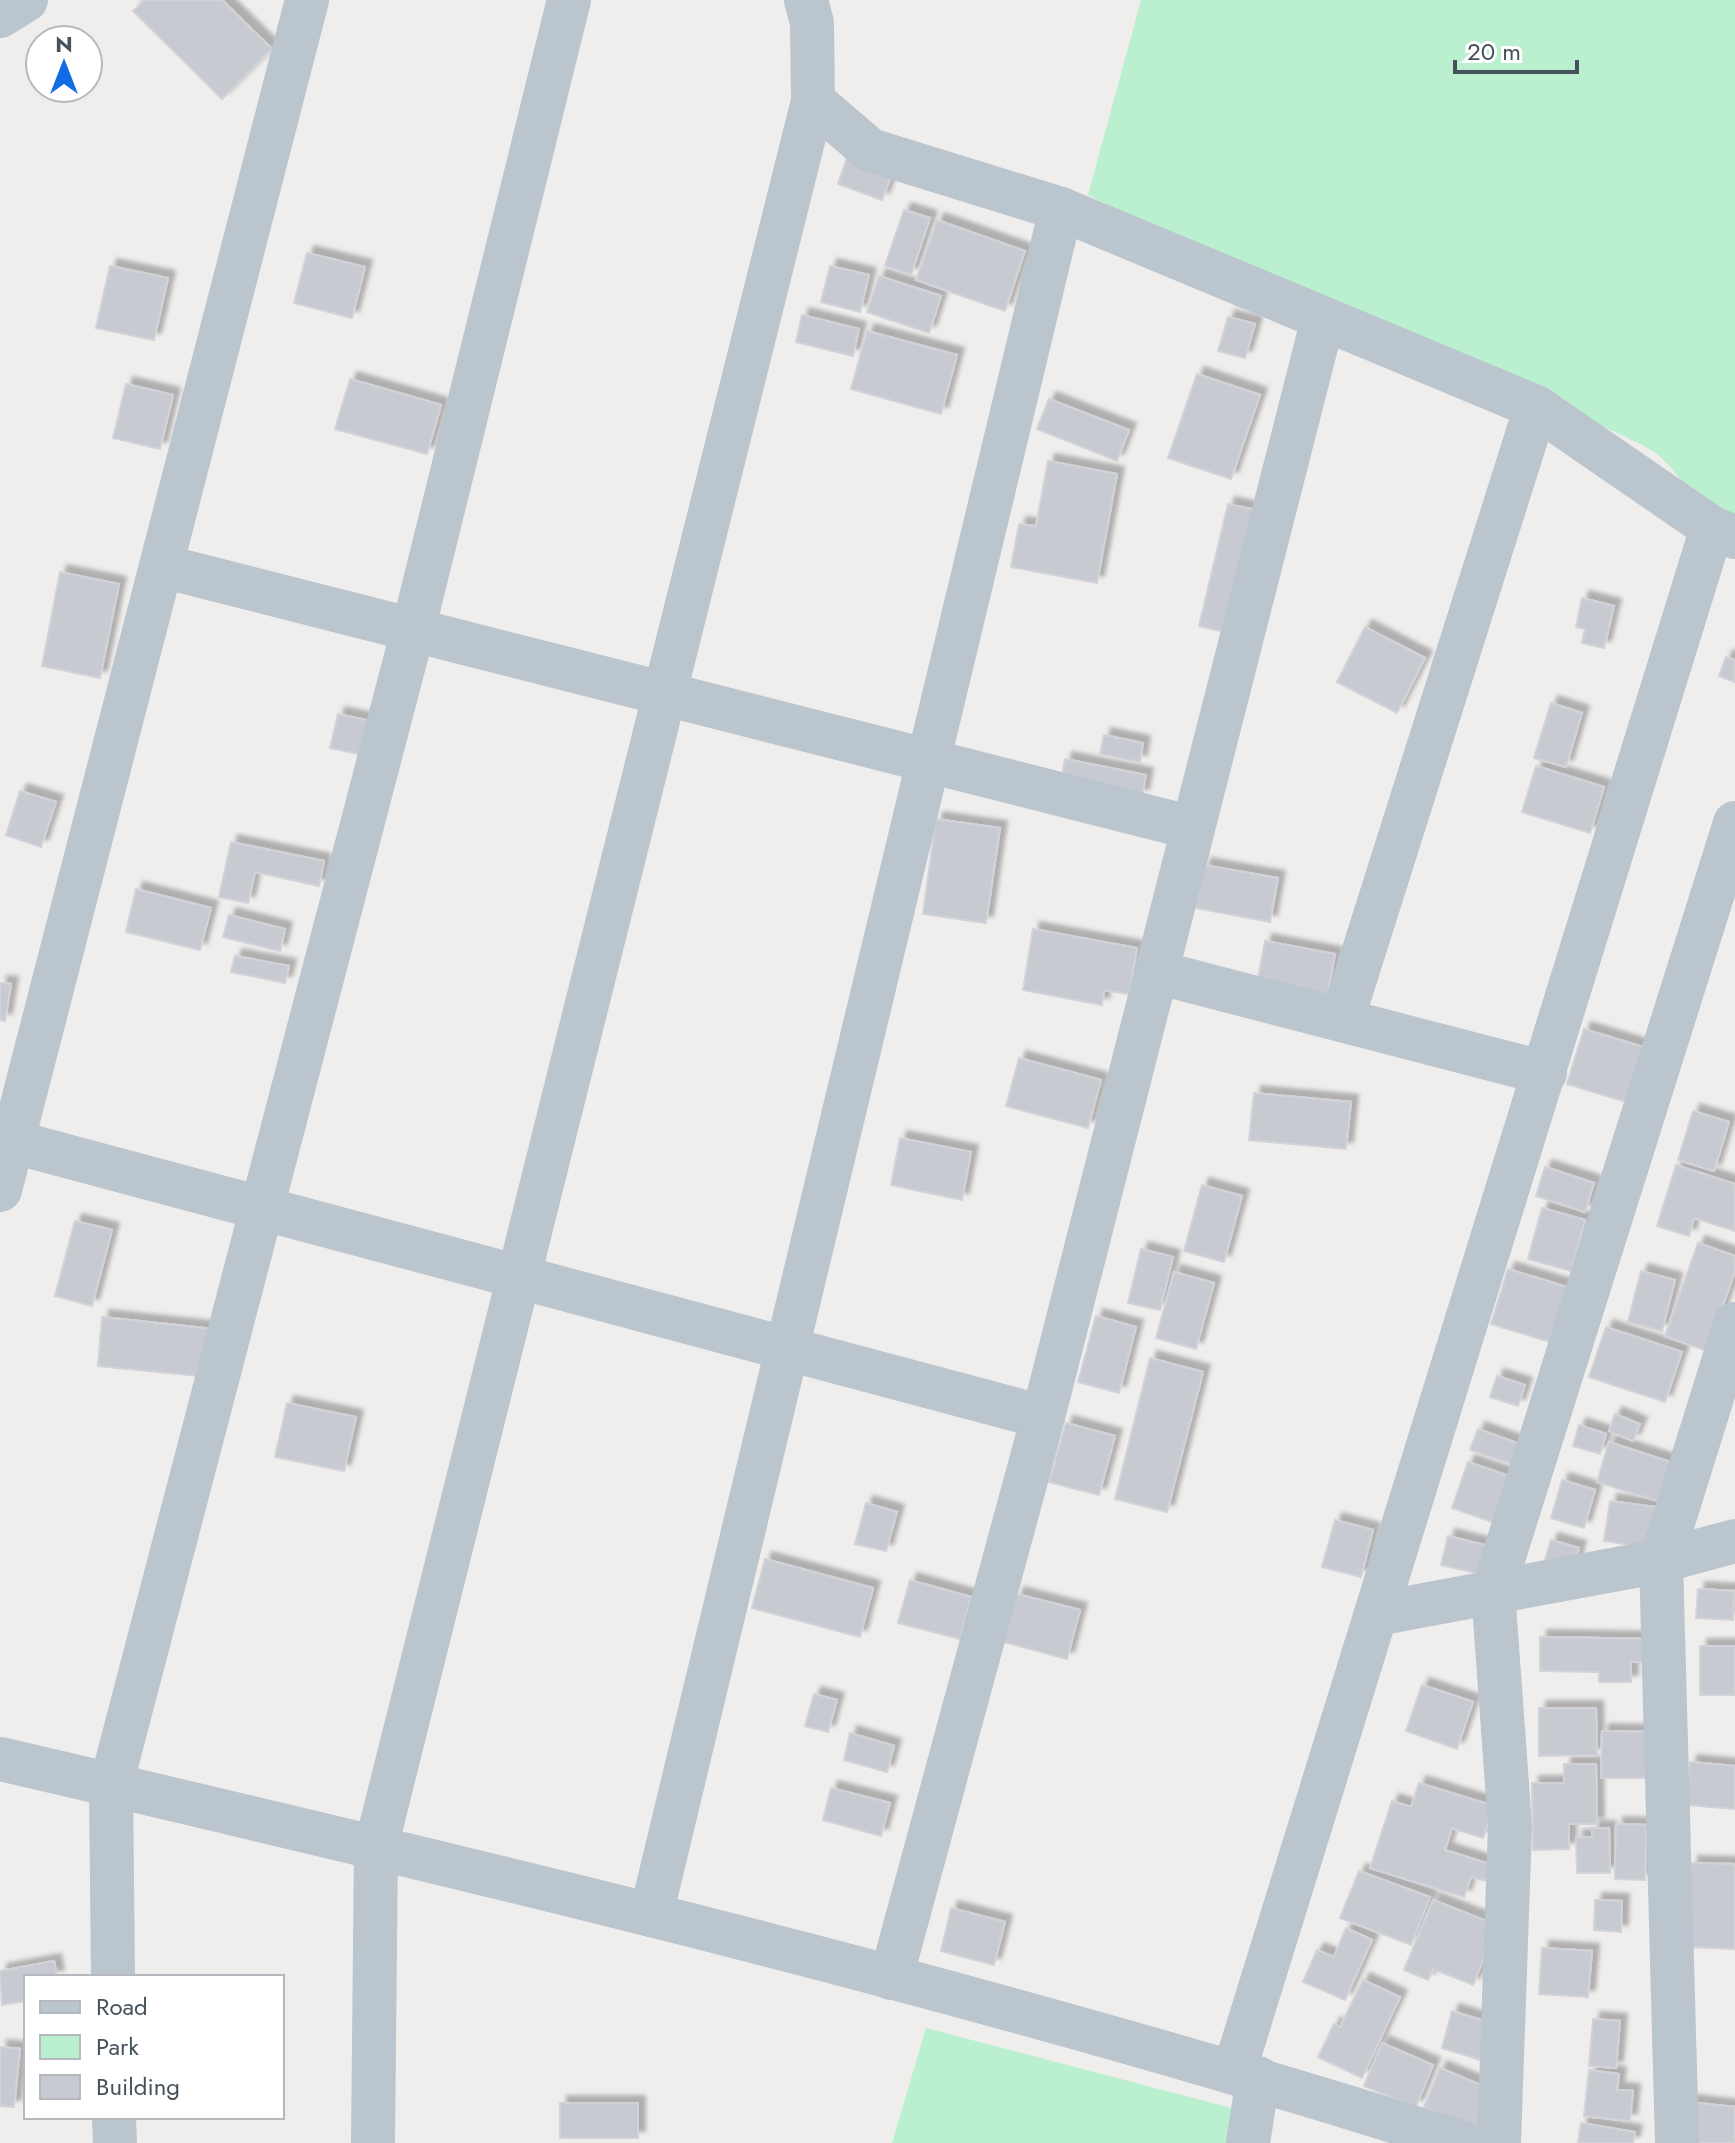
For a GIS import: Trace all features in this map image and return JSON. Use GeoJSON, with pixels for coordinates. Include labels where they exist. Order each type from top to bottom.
{"type":"FeatureCollection","features":[{"type":"Feature","properties":{"kind":"street"},"geometry":{"type":"LineString","coordinates":[[0,16],[26,0]]}},
{"type":"Feature","properties":{"kind":"street"},"geometry":{"type":"LineString","coordinates":[[0,1190],[307,0]]}},
{"type":"Feature","properties":{"kind":"street"},"geometry":{"type":"LineString","coordinates":[[113,1975],[111,1785],[413,630],[569,0]]}},
{"type":"Feature","properties":{"kind":"street"},"geometry":{"type":"LineString","coordinates":[[373,2143],[376,1847],[813,101],[812,23],[806,0]]}},
{"type":"Feature","properties":{"kind":"street"},"geometry":{"type":"LineString","coordinates":[[813,101],[870,150],[1061,209],[1536,407],[1723,532],[1545,1073],[1376,1614],[1246,2075],[1248,2143]]}},
{"type":"Feature","properties":{"kind":"street"},"geometry":{"type":"LineString","coordinates":[[651,1915],[1061,209]]}},
{"type":"Feature","properties":{"kind":"street"},"geometry":{"type":"LineString","coordinates":[[891,1978],[1043,1417],[1323,319]]}},
{"type":"Feature","properties":{"kind":"street"},"geometry":{"type":"LineString","coordinates":[[1342,1020],[1536,407]]}},
{"type":"Feature","properties":{"kind":"street"},"geometry":{"type":"LineString","coordinates":[[162,566],[1193,828]]}},
{"type":"Feature","properties":{"kind":"street"},"geometry":{"type":"LineString","coordinates":[[0,1759],[651,1915],[1246,2075],[1470,2143],[1510,1826],[1493,1591],[1735,823]]}},
{"type":"Feature","properties":{"kind":"street"},"geometry":{"type":"LineString","coordinates":[[1156,972],[1545,1073]]}},
{"type":"Feature","properties":{"kind":"street"},"geometry":{"type":"LineString","coordinates":[[14,1142],[1043,1417]]}},
{"type":"Feature","properties":{"kind":"street"},"geometry":{"type":"LineString","coordinates":[[1677,2143],[1661,1561],[1735,1324]]}},
{"type":"Feature","properties":{"kind":"street"},"geometry":{"type":"LineString","coordinates":[[1376,1614],[1661,1561],[1735,1541]]}},
{"type":"Feature","properties":{"kind":"street"},"geometry":{"type":"LineString","coordinates":[[114,2119],[115,2143]]}},
{"type":"Feature","properties":{"kind":"green space"},"geometry":{"type":"Polygon","coordinates":[[[1141,0],[1735,0],[1735,523],[1707,509],[1667,464],[1644,446],[1506,382],[1226,261],[1088,195],[1141,0]]]}},
{"type":"Feature","properties":{"kind":"green space"},"geometry":{"type":"Polygon","coordinates":[[[926,2028],[1239,2110],[1234,2143],[892,2143],[926,2028]]]}},
{"type":"Feature","properties":{"kind":"building"},"geometry":{"type":"Polygon","coordinates":[[[144,0],[222,0],[272,49],[222,99],[133,11],[144,0]]]}},
{"type":"Feature","properties":{"kind":"building"},"geometry":{"type":"Polygon","coordinates":[[[847,158],[892,174],[882,200],[838,184],[847,158]]]}},
{"type":"Feature","properties":{"kind":"building"},"geometry":{"type":"Polygon","coordinates":[[[904,210],[930,218],[911,275],[885,266],[904,210]]]}},
{"type":"Feature","properties":{"kind":"building"},"geometry":{"type":"Polygon","coordinates":[[[937,220],[1025,251],[1005,311],[916,280],[937,220]]]}},
{"type":"Feature","properties":{"kind":"building"},"geometry":{"type":"Polygon","coordinates":[[[307,253],[365,267],[352,318],[294,303],[307,253]]]}},
{"type":"Feature","properties":{"kind":"building"},"geometry":{"type":"Polygon","coordinates":[[[110,266],[168,278],[154,340],[96,328],[110,266]]]}},
{"type":"Feature","properties":{"kind":"building"},"geometry":{"type":"Polygon","coordinates":[[[830,266],[869,275],[860,312],[821,302],[830,266]]]}},
{"type":"Feature","properties":{"kind":"building"},"geometry":{"type":"Polygon","coordinates":[[[879,276],[941,296],[929,333],[867,312],[879,276]]]}},
{"type":"Feature","properties":{"kind":"building"},"geometry":{"type":"Polygon","coordinates":[[[802,315],[859,329],[853,356],[796,342],[802,315]]]}},
{"type":"Feature","properties":{"kind":"building"},"geometry":{"type":"Polygon","coordinates":[[[1228,317],[1255,324],[1245,358],[1218,351],[1228,317]]]}},
{"type":"Feature","properties":{"kind":"building"},"geometry":{"type":"Polygon","coordinates":[[[867,331],[957,355],[941,414],[851,389],[867,331]]]}},
{"type":"Feature","properties":{"kind":"building"},"geometry":{"type":"Polygon","coordinates":[[[1197,374],[1260,395],[1231,479],[1168,458],[1197,374]]]}},
{"type":"Feature","properties":{"kind":"building"},"geometry":{"type":"Polygon","coordinates":[[[350,379],[441,405],[427,454],[335,429],[350,379]]]}},
{"type":"Feature","properties":{"kind":"building"},"geometry":{"type":"Polygon","coordinates":[[[126,384],[173,395],[160,449],[113,438],[126,384]]]}},
{"type":"Feature","properties":{"kind":"building"},"geometry":{"type":"Polygon","coordinates":[[[1049,399],[1129,430],[1117,461],[1037,429],[1049,399]]]}},
{"type":"Feature","properties":{"kind":"building"},"geometry":{"type":"Polygon","coordinates":[[[1048,461],[1117,474],[1097,583],[1011,567],[1019,524],[1036,526],[1048,461]]]}},
{"type":"Feature","properties":{"kind":"building"},"geometry":{"type":"Polygon","coordinates":[[[1228,504],[1255,510],[1225,632],[1199,626],[1228,504]]]}},
{"type":"Feature","properties":{"kind":"building"},"geometry":{"type":"Polygon","coordinates":[[[60,572],[119,584],[100,678],[42,666],[60,572]]]}},
{"type":"Feature","properties":{"kind":"building"},"geometry":{"type":"Polygon","coordinates":[[[1582,598],[1614,606],[1604,648],[1582,643],[1585,629],[1576,627],[1582,598]]]}},
{"type":"Feature","properties":{"kind":"building"},"geometry":{"type":"Polygon","coordinates":[[[1365,627],[1425,658],[1397,713],[1337,682],[1365,627]]]}},
{"type":"Feature","properties":{"kind":"building"},"geometry":{"type":"Polygon","coordinates":[[[1726,657],[1735,660],[1734,682],[1719,676],[1726,657]]]}},
{"type":"Feature","properties":{"kind":"building"},"geometry":{"type":"Polygon","coordinates":[[[1551,703],[1582,713],[1566,767],[1534,758],[1551,703]]]}},
{"type":"Feature","properties":{"kind":"building"},"geometry":{"type":"Polygon","coordinates":[[[338,714],[371,721],[363,755],[330,748],[338,714]]]}},
{"type":"Feature","properties":{"kind":"building"},"geometry":{"type":"Polygon","coordinates":[[[1104,735],[1143,743],[1140,762],[1100,754],[1104,735]]]}},
{"type":"Feature","properties":{"kind":"building"},"geometry":{"type":"Polygon","coordinates":[[[1065,759],[1146,775],[1142,796],[1061,781],[1065,759]]]}},
{"type":"Feature","properties":{"kind":"building"},"geometry":{"type":"Polygon","coordinates":[[[1536,766],[1604,787],[1590,833],[1522,812],[1536,766]]]}},
{"type":"Feature","properties":{"kind":"building"},"geometry":{"type":"Polygon","coordinates":[[[20,791],[56,802],[41,847],[6,835],[20,791]]]}},
{"type":"Feature","properties":{"kind":"building"},"geometry":{"type":"Polygon","coordinates":[[[936,819],[1000,828],[986,923],[923,914],[936,819]]]}},
{"type":"Feature","properties":{"kind":"building"},"geometry":{"type":"Polygon","coordinates":[[[231,842],[324,861],[319,886],[255,872],[248,903],[219,897],[231,842]]]}},
{"type":"Feature","properties":{"kind":"building"},"geometry":{"type":"Polygon","coordinates":[[[1204,865],[1278,878],[1270,922],[1196,908],[1204,865]]]}},
{"type":"Feature","properties":{"kind":"building"},"geometry":{"type":"Polygon","coordinates":[[[136,889],[211,908],[200,950],[126,932],[136,889]]]}},
{"type":"Feature","properties":{"kind":"building"},"geometry":{"type":"Polygon","coordinates":[[[229,915],[285,929],[280,951],[223,937],[229,915]]]}},
{"type":"Feature","properties":{"kind":"building"},"geometry":{"type":"Polygon","coordinates":[[[1033,929],[1137,948],[1129,994],[1104,990],[1102,1005],[1023,990],[1033,929]]]}},
{"type":"Feature","properties":{"kind":"building"},"geometry":{"type":"Polygon","coordinates":[[[1265,941],[1335,954],[1325,1008],[1255,995],[1265,941]]]}},
{"type":"Feature","properties":{"kind":"building"},"geometry":{"type":"Polygon","coordinates":[[[235,956],[289,966],[285,983],[231,972],[235,956]]]}},
{"type":"Feature","properties":{"kind":"building"},"geometry":{"type":"Polygon","coordinates":[[[0,983],[11,984],[5,1021],[0,1020],[0,983]]]}},
{"type":"Feature","properties":{"kind":"building"},"geometry":{"type":"Polygon","coordinates":[[[1584,1029],[1643,1047],[1626,1102],[1567,1084],[1584,1029]]]}},
{"type":"Feature","properties":{"kind":"building"},"geometry":{"type":"Polygon","coordinates":[[[1019,1058],[1101,1080],[1088,1128],[1006,1106],[1019,1058]]]}},
{"type":"Feature","properties":{"kind":"building"},"geometry":{"type":"Polygon","coordinates":[[[1254,1093],[1351,1102],[1346,1149],[1249,1140],[1254,1093]]]}},
{"type":"Feature","properties":{"kind":"building"},"geometry":{"type":"Polygon","coordinates":[[[1693,1111],[1729,1122],[1714,1171],[1678,1160],[1693,1111]]]}},
{"type":"Feature","properties":{"kind":"building"},"geometry":{"type":"Polygon","coordinates":[[[900,1138],[971,1152],[962,1200],[891,1185],[900,1138]]]}},
{"type":"Feature","properties":{"kind":"building"},"geometry":{"type":"Polygon","coordinates":[[[1676,1165],[1735,1184],[1735,1231],[1694,1218],[1689,1236],[1657,1226],[1676,1165]]]}},
{"type":"Feature","properties":{"kind":"building"},"geometry":{"type":"Polygon","coordinates":[[[1545,1167],[1594,1183],[1585,1212],[1536,1196],[1545,1167]]]}},
{"type":"Feature","properties":{"kind":"building"},"geometry":{"type":"Polygon","coordinates":[[[1202,1185],[1242,1196],[1224,1262],[1184,1251],[1202,1185]]]}},
{"type":"Feature","properties":{"kind":"building"},"geometry":{"type":"Polygon","coordinates":[[[1542,1208],[1585,1220],[1571,1271],[1528,1259],[1542,1208]]]}},
{"type":"Feature","properties":{"kind":"building"},"geometry":{"type":"Polygon","coordinates":[[[75,1221],[112,1230],[92,1306],[55,1296],[75,1221]]]}},
{"type":"Feature","properties":{"kind":"building"},"geometry":{"type":"Polygon","coordinates":[[[1698,1243],[1735,1256],[1735,1271],[1707,1351],[1665,1336],[1698,1243]]]}},
{"type":"Feature","properties":{"kind":"building"},"geometry":{"type":"Polygon","coordinates":[[[1141,1249],[1173,1257],[1160,1310],[1128,1303],[1141,1249]]]}},
{"type":"Feature","properties":{"kind":"building"},"geometry":{"type":"Polygon","coordinates":[[[1508,1269],[1567,1287],[1550,1342],[1491,1324],[1508,1269]]]}},
{"type":"Feature","properties":{"kind":"building"},"geometry":{"type":"Polygon","coordinates":[[[1641,1271],[1675,1280],[1662,1331],[1628,1322],[1641,1271]]]}},
{"type":"Feature","properties":{"kind":"building"},"geometry":{"type":"Polygon","coordinates":[[[1174,1272],[1214,1283],[1196,1349],[1156,1338],[1174,1272]]]}},
{"type":"Feature","properties":{"kind":"building"},"geometry":{"type":"Polygon","coordinates":[[[1096,1316],[1136,1327],[1119,1393],[1078,1382],[1096,1316]]]}},
{"type":"Feature","properties":{"kind":"building"},"geometry":{"type":"Polygon","coordinates":[[[102,1317],[213,1329],[208,1377],[98,1366],[102,1317]]]}},
{"type":"Feature","properties":{"kind":"building"},"geometry":{"type":"Polygon","coordinates":[[[1606,1327],[1682,1352],[1665,1402],[1589,1377],[1606,1327]]]}},
{"type":"Feature","properties":{"kind":"building"},"geometry":{"type":"Polygon","coordinates":[[[1150,1358],[1203,1372],[1167,1512],[1115,1499],[1150,1358]]]}},
{"type":"Feature","properties":{"kind":"building"},"geometry":{"type":"Polygon","coordinates":[[[1497,1376],[1525,1385],[1518,1406],[1490,1397],[1497,1376]]]}},
{"type":"Feature","properties":{"kind":"building"},"geometry":{"type":"Polygon","coordinates":[[[287,1403],[356,1417],[344,1471],[275,1457],[287,1403]]]}},
{"type":"Feature","properties":{"kind":"building"},"geometry":{"type":"Polygon","coordinates":[[[1615,1414],[1640,1424],[1633,1441],[1609,1431],[1615,1414]]]}},
{"type":"Feature","properties":{"kind":"building"},"geometry":{"type":"Polygon","coordinates":[[[1066,1423],[1115,1436],[1099,1495],[1049,1482],[1066,1423]]]}},
{"type":"Feature","properties":{"kind":"building"},"geometry":{"type":"Polygon","coordinates":[[[1579,1425],[1606,1434],[1600,1454],[1573,1446],[1579,1425]]]}},
{"type":"Feature","properties":{"kind":"building"},"geometry":{"type":"Polygon","coordinates":[[[1478,1429],[1525,1446],[1518,1466],[1470,1450],[1478,1429]]]}},
{"type":"Feature","properties":{"kind":"building"},"geometry":{"type":"Polygon","coordinates":[[[1609,1442],[1673,1463],[1661,1502],[1597,1482],[1609,1442]]]}},
{"type":"Feature","properties":{"kind":"building"},"geometry":{"type":"Polygon","coordinates":[[[1468,1462],[1515,1478],[1498,1524],[1452,1508],[1468,1462]]]}},
{"type":"Feature","properties":{"kind":"building"},"geometry":{"type":"Polygon","coordinates":[[[1562,1480],[1595,1490],[1584,1528],[1551,1518],[1562,1480]]]}},
{"type":"Feature","properties":{"kind":"building"},"geometry":{"type":"Polygon","coordinates":[[[1610,1501],[1656,1507],[1650,1548],[1604,1541],[1610,1501]]]}},
{"type":"Feature","properties":{"kind":"building"},"geometry":{"type":"Polygon","coordinates":[[[866,1503],[897,1512],[886,1551],[855,1544],[866,1503]]]}},
{"type":"Feature","properties":{"kind":"building"},"geometry":{"type":"Polygon","coordinates":[[[1335,1520],[1373,1530],[1361,1577],[1322,1567],[1335,1520]]]}},
{"type":"Feature","properties":{"kind":"building"},"geometry":{"type":"Polygon","coordinates":[[[1448,1536],[1497,1548],[1490,1576],[1441,1565],[1448,1536]]]}},
{"type":"Feature","properties":{"kind":"building"},"geometry":{"type":"Polygon","coordinates":[[[1551,1540],[1579,1548],[1572,1572],[1544,1563],[1551,1540]]]}},
{"type":"Feature","properties":{"kind":"building"},"geometry":{"type":"Polygon","coordinates":[[[765,1559],[873,1588],[860,1637],[752,1608],[765,1559]]]}},
{"type":"Feature","properties":{"kind":"building"},"geometry":{"type":"Polygon","coordinates":[[[910,1580],[971,1597],[960,1639],[898,1623],[910,1580]]]}},
{"type":"Feature","properties":{"kind":"building"},"geometry":{"type":"Polygon","coordinates":[[[1698,1589],[1734,1591],[1733,1620],[1696,1618],[1698,1589]]]}},
{"type":"Feature","properties":{"kind":"building"},"geometry":{"type":"Polygon","coordinates":[[[1017,1594],[1080,1610],[1067,1659],[1004,1642],[1017,1594]]]}},
{"type":"Feature","properties":{"kind":"building"},"geometry":{"type":"Polygon","coordinates":[[[1540,1637],[1661,1639],[1660,1662],[1631,1662],[1631,1682],[1599,1682],[1599,1672],[1540,1671],[1540,1637]]]}},
{"type":"Feature","properties":{"kind":"building"},"geometry":{"type":"Polygon","coordinates":[[[1700,1646],[1735,1646],[1735,1695],[1700,1695],[1700,1646]]]}},
{"type":"Feature","properties":{"kind":"building"},"geometry":{"type":"Polygon","coordinates":[[[1422,1685],[1473,1702],[1457,1749],[1406,1731],[1422,1685]]]}},
{"type":"Feature","properties":{"kind":"building"},"geometry":{"type":"Polygon","coordinates":[[[814,1694],[837,1700],[828,1732],[805,1726],[814,1694]]]}},
{"type":"Feature","properties":{"kind":"building"},"geometry":{"type":"Polygon","coordinates":[[[1539,1708],[1596,1708],[1597,1755],[1539,1756],[1539,1708]]]}},
{"type":"Feature","properties":{"kind":"building"},"geometry":{"type":"Polygon","coordinates":[[[1602,1731],[1648,1732],[1647,1778],[1601,1778],[1602,1731]]]}},
{"type":"Feature","properties":{"kind":"building"},"geometry":{"type":"Polygon","coordinates":[[[850,1733],[894,1746],[887,1772],[844,1760],[850,1733]]]}},
{"type":"Feature","properties":{"kind":"building"},"geometry":{"type":"Polygon","coordinates":[[[1690,1762],[1735,1766],[1735,1809],[1686,1805],[1690,1762]]]}},
{"type":"Feature","properties":{"kind":"building"},"geometry":{"type":"Polygon","coordinates":[[[1564,1764],[1596,1764],[1597,1824],[1569,1824],[1569,1849],[1533,1850],[1532,1783],[1564,1783],[1564,1764]]]}},
{"type":"Feature","properties":{"kind":"building"},"geometry":{"type":"Polygon","coordinates":[[[1419,1783],[1494,1806],[1483,1838],[1452,1828],[1445,1850],[1492,1865],[1486,1881],[1471,1877],[1464,1897],[1370,1868],[1392,1801],[1411,1807],[1419,1783]]]}},
{"type":"Feature","properties":{"kind":"building"},"geometry":{"type":"Polygon","coordinates":[[[831,1788],[890,1803],[881,1836],[823,1820],[831,1788]]]}},
{"type":"Feature","properties":{"kind":"building"},"geometry":{"type":"Polygon","coordinates":[[[1616,1824],[1646,1825],[1645,1880],[1615,1879],[1616,1824]]]}},
{"type":"Feature","properties":{"kind":"building"},"geometry":{"type":"Polygon","coordinates":[[[1592,1828],[1609,1828],[1610,1873],[1577,1873],[1576,1837],[1592,1837],[1592,1828]]]}},
{"type":"Feature","properties":{"kind":"building"},"geometry":{"type":"Polygon","coordinates":[[[1691,1863],[1735,1864],[1735,1949],[1688,1947],[1691,1863]]]}},
{"type":"Feature","properties":{"kind":"building"},"geometry":{"type":"Polygon","coordinates":[[[1359,1871],[1430,1897],[1411,1945],[1340,1918],[1359,1871]]]}},
{"type":"Feature","properties":{"kind":"building"},"geometry":{"type":"Polygon","coordinates":[[[1433,1900],[1497,1925],[1473,1985],[1433,1969],[1428,1980],[1404,1970],[1433,1900]]]}},
{"type":"Feature","properties":{"kind":"building"},"geometry":{"type":"Polygon","coordinates":[[[1595,1900],[1622,1901],[1621,1932],[1594,1930],[1595,1900]]]}},
{"type":"Feature","properties":{"kind":"building"},"geometry":{"type":"Polygon","coordinates":[[[951,1908],[1005,1922],[994,1965],[941,1951],[951,1908]]]}},
{"type":"Feature","properties":{"kind":"building"},"geometry":{"type":"Polygon","coordinates":[[[1346,1928],[1372,1940],[1345,2000],[1303,1982],[1317,1950],[1334,1957],[1346,1928]]]}},
{"type":"Feature","properties":{"kind":"building"},"geometry":{"type":"Polygon","coordinates":[[[1542,1948],[1592,1951],[1588,1997],[1539,1994],[1542,1948]]]}},
{"type":"Feature","properties":{"kind":"building"},"geometry":{"type":"Polygon","coordinates":[[[54,1961],[57,1975],[24,1975],[24,2001],[2,2005],[0,1971],[54,1961]]]}},
{"type":"Feature","properties":{"kind":"building"},"geometry":{"type":"Polygon","coordinates":[[[1363,1980],[1400,1997],[1362,2078],[1318,2057],[1334,2024],[1340,2027],[1363,1980]]]}},
{"type":"Feature","properties":{"kind":"building"},"geometry":{"type":"Polygon","coordinates":[[[1452,2011],[1491,2023],[1480,2060],[1442,2048],[1452,2011]]]}},
{"type":"Feature","properties":{"kind":"building"},"geometry":{"type":"Polygon","coordinates":[[[1593,2019],[1620,2021],[1616,2068],[1589,2066],[1593,2019]]]}},
{"type":"Feature","properties":{"kind":"building"},"geometry":{"type":"Polygon","coordinates":[[[1382,2043],[1433,2065],[1416,2107],[1364,2086],[1382,2043]]]}},
{"type":"Feature","properties":{"kind":"building"},"geometry":{"type":"Polygon","coordinates":[[[0,2047],[20,2049],[14,2107],[0,2106],[0,2047]]]}},
{"type":"Feature","properties":{"kind":"building"},"geometry":{"type":"Polygon","coordinates":[[[1440,2068],[1493,2090],[1477,2129],[1424,2107],[1440,2068]]]}},
{"type":"Feature","properties":{"kind":"building"},"geometry":{"type":"Polygon","coordinates":[[[1589,2070],[1619,2074],[1617,2090],[1633,2091],[1630,2121],[1584,2116],[1589,2070]]]}},
{"type":"Feature","properties":{"kind":"building"},"geometry":{"type":"Polygon","coordinates":[[[1689,2102],[1735,2107],[1735,2143],[1684,2143],[1689,2102]]]}},
{"type":"Feature","properties":{"kind":"building"},"geometry":{"type":"Polygon","coordinates":[[[560,2103],[638,2103],[638,2138],[560,2138],[560,2103]]]}},
{"type":"Feature","properties":{"kind":"building"},"geometry":{"type":"Polygon","coordinates":[[[1581,2123],[1635,2132],[1633,2143],[1578,2143],[1581,2123]]]}}]}
